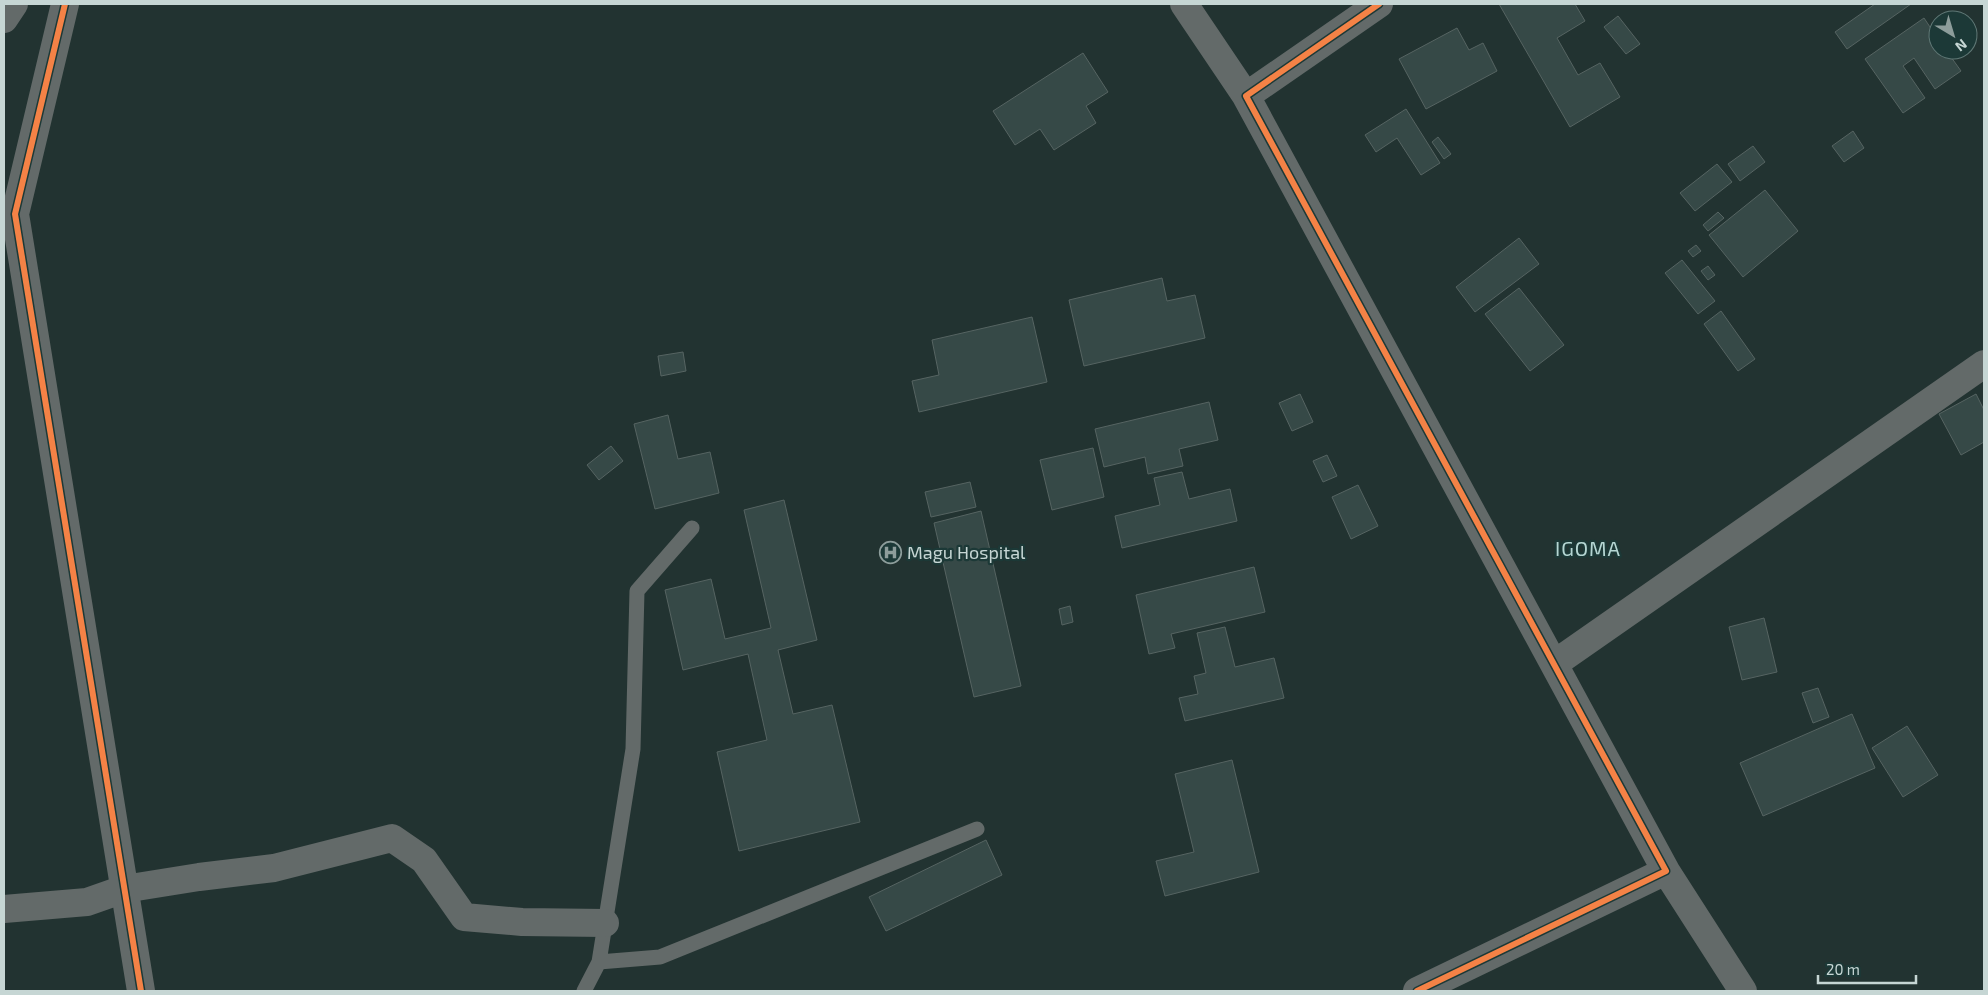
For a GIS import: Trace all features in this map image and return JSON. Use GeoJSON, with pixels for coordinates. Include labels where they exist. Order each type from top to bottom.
{"type":"FeatureCollection","features":[{"type":"Feature","properties":{"kind":"street"},"geometry":{"type":"LineString","coordinates":[[4,18],[14,4]]}},
{"type":"Feature","properties":{"kind":"street"},"geometry":{"type":"LineString","coordinates":[[65,4],[14,214],[141,991]]}},
{"type":"Feature","properties":{"kind":"street"},"geometry":{"type":"LineString","coordinates":[[1184,4],[1246,96],[1666,871],[1743,991]]}},
{"type":"Feature","properties":{"kind":"street"},"geometry":{"type":"LineString","coordinates":[[1246,96],[1379,4]]}},
{"type":"Feature","properties":{"kind":"street"},"geometry":{"type":"LineString","coordinates":[[1554,664],[1984,364]]}},
{"type":"Feature","properties":{"kind":"street"},"geometry":{"type":"LineString","coordinates":[[4,909],[88,902],[124,889],[198,877],[274,868],[392,838],[424,860],[464,917],[522,922],[605,923]]}},
{"type":"Feature","properties":{"kind":"street"},"geometry":{"type":"LineString","coordinates":[[1417,991],[1666,871]]}},
{"type":"Feature","properties":{"kind":"lane"},"geometry":{"type":"LineString","coordinates":[[584,991],[598,962],[633,749],[637,592],[692,528]]}},
{"type":"Feature","properties":{"kind":"lane"},"geometry":{"type":"LineString","coordinates":[[598,962],[660,957],[977,829]]}},
{"type":"Feature","properties":{"kind":"building"},"geometry":{"type":"Polygon","coordinates":[[[1499,4],[1575,4],[1585,21],[1557,38],[1578,75],[1600,63],[1620,97],[1570,127],[1499,4]]]}},
{"type":"Feature","properties":{"kind":"building"},"geometry":{"type":"Polygon","coordinates":[[[1875,4],[1911,4],[1847,49],[1835,32],[1875,4]]]}},
{"type":"Feature","properties":{"kind":"building"},"geometry":{"type":"Polygon","coordinates":[[[1618,16],[1640,44],[1626,54],[1604,27],[1618,16]]]}},
{"type":"Feature","properties":{"kind":"building"},"geometry":{"type":"Polygon","coordinates":[[[1924,18],[1928,24],[1928,60],[1953,60],[1961,71],[1935,89],[1914,58],[1903,66],[1925,98],[1903,113],[1865,59],[1924,18]]]}},
{"type":"Feature","properties":{"kind":"building"},"geometry":{"type":"Polygon","coordinates":[[[1457,28],[1469,50],[1483,43],[1497,71],[1426,109],[1399,59],[1457,28]]]}},
{"type":"Feature","properties":{"kind":"building"},"geometry":{"type":"Polygon","coordinates":[[[1083,53],[1108,92],[1086,106],[1096,123],[1054,150],[1040,129],[1015,145],[993,111],[1083,53]]]}},
{"type":"Feature","properties":{"kind":"building"},"geometry":{"type":"Polygon","coordinates":[[[1406,109],[1440,163],[1421,175],[1397,138],[1376,152],[1365,135],[1406,109]]]}},
{"type":"Feature","properties":{"kind":"building"},"geometry":{"type":"Polygon","coordinates":[[[1853,131],[1864,148],[1844,162],[1832,146],[1853,131]]]}},
{"type":"Feature","properties":{"kind":"building"},"geometry":{"type":"Polygon","coordinates":[[[1438,137],[1451,154],[1444,159],[1432,142],[1438,137]]]}},
{"type":"Feature","properties":{"kind":"building"},"geometry":{"type":"Polygon","coordinates":[[[1753,146],[1765,162],[1740,181],[1728,164],[1753,146]]]}},
{"type":"Feature","properties":{"kind":"building"},"geometry":{"type":"Polygon","coordinates":[[[1717,164],[1732,182],[1695,211],[1680,193],[1717,164]]]}},
{"type":"Feature","properties":{"kind":"building"},"geometry":{"type":"Polygon","coordinates":[[[1765,190],[1798,231],[1743,277],[1709,235],[1765,190]]]}},
{"type":"Feature","properties":{"kind":"building"},"geometry":{"type":"Polygon","coordinates":[[[1718,212],[1724,218],[1708,231],[1703,225],[1718,212]]]}},
{"type":"Feature","properties":{"kind":"building"},"geometry":{"type":"Polygon","coordinates":[[[1519,238],[1539,264],[1475,312],[1456,287],[1519,238]]]}},
{"type":"Feature","properties":{"kind":"building"},"geometry":{"type":"Polygon","coordinates":[[[1696,245],[1701,251],[1693,257],[1688,251],[1696,245]]]}},
{"type":"Feature","properties":{"kind":"building"},"geometry":{"type":"Polygon","coordinates":[[[1682,260],[1715,301],[1698,314],[1665,273],[1682,260]]]}},
{"type":"Feature","properties":{"kind":"building"},"geometry":{"type":"Polygon","coordinates":[[[1708,266],[1715,275],[1708,280],[1701,271],[1708,266]]]}},
{"type":"Feature","properties":{"kind":"building"},"geometry":{"type":"Polygon","coordinates":[[[1162,278],[1167,301],[1195,295],[1205,338],[1084,366],[1069,300],[1162,278]]]}},
{"type":"Feature","properties":{"kind":"building"},"geometry":{"type":"Polygon","coordinates":[[[1519,288],[1564,345],[1530,371],[1485,314],[1519,288]]]}},
{"type":"Feature","properties":{"kind":"building"},"geometry":{"type":"Polygon","coordinates":[[[1721,311],[1755,359],[1738,371],[1704,324],[1721,311]]]}},
{"type":"Feature","properties":{"kind":"building"},"geometry":{"type":"Polygon","coordinates":[[[1032,317],[1047,382],[919,412],[912,381],[939,375],[932,340],[1032,317]]]}},
{"type":"Feature","properties":{"kind":"building"},"geometry":{"type":"Polygon","coordinates":[[[683,352],[686,371],[661,376],[658,356],[683,352]]]}},
{"type":"Feature","properties":{"kind":"building"},"geometry":{"type":"Polygon","coordinates":[[[1300,394],[1313,422],[1292,431],[1279,403],[1300,394]]]}},
{"type":"Feature","properties":{"kind":"building"},"geometry":{"type":"Polygon","coordinates":[[[1976,394],[1984,410],[1984,442],[1961,455],[1939,414],[1976,394]]]}},
{"type":"Feature","properties":{"kind":"building"},"geometry":{"type":"Polygon","coordinates":[[[1209,402],[1218,440],[1179,449],[1183,466],[1148,474],[1145,457],[1104,467],[1095,429],[1209,402]]]}},
{"type":"Feature","properties":{"kind":"building"},"geometry":{"type":"Polygon","coordinates":[[[668,415],[678,459],[710,452],[719,493],[655,509],[634,424],[668,415]]]}},
{"type":"Feature","properties":{"kind":"building"},"geometry":{"type":"Polygon","coordinates":[[[611,446],[623,461],[599,480],[587,465],[611,446]]]}},
{"type":"Feature","properties":{"kind":"building"},"geometry":{"type":"Polygon","coordinates":[[[1093,448],[1104,497],[1052,510],[1040,460],[1093,448]]]}},
{"type":"Feature","properties":{"kind":"building"},"geometry":{"type":"Polygon","coordinates":[[[1327,455],[1337,476],[1323,482],[1313,461],[1327,455]]]}},
{"type":"Feature","properties":{"kind":"building"},"geometry":{"type":"Polygon","coordinates":[[[1182,472],[1189,499],[1230,489],[1237,521],[1122,548],[1115,516],[1160,505],[1154,478],[1182,472]]]}},
{"type":"Feature","properties":{"kind":"building"},"geometry":{"type":"Polygon","coordinates":[[[970,482],[976,507],[931,517],[925,492],[970,482]]]}},
{"type":"Feature","properties":{"kind":"building"},"geometry":{"type":"Polygon","coordinates":[[[1358,485],[1378,526],[1351,539],[1332,497],[1358,485]]]}},
{"type":"Feature","properties":{"kind":"building"},"geometry":{"type":"Polygon","coordinates":[[[784,500],[817,640],[778,650],[793,714],[832,705],[860,822],[739,851],[717,752],[767,740],[748,654],[683,670],[665,590],[711,579],[725,639],[771,628],[744,510],[784,500]]]}},
{"type":"Feature","properties":{"kind":"building"},"geometry":{"type":"Polygon","coordinates":[[[981,511],[1021,686],[974,697],[934,523],[981,511]]]}},
{"type":"Feature","properties":{"kind":"building"},"geometry":{"type":"Polygon","coordinates":[[[1254,567],[1265,612],[1171,634],[1175,648],[1149,654],[1136,595],[1254,567]]]}},
{"type":"Feature","properties":{"kind":"building"},"geometry":{"type":"Polygon","coordinates":[[[1070,606],[1073,622],[1062,625],[1059,609],[1070,606]]]}},
{"type":"Feature","properties":{"kind":"building"},"geometry":{"type":"Polygon","coordinates":[[[1764,618],[1777,672],[1742,680],[1729,627],[1764,618]]]}},
{"type":"Feature","properties":{"kind":"building"},"geometry":{"type":"Polygon","coordinates":[[[1225,627],[1235,667],[1274,658],[1284,698],[1185,721],[1179,698],[1198,694],[1194,676],[1206,673],[1197,633],[1225,627]]]}},
{"type":"Feature","properties":{"kind":"building"},"geometry":{"type":"Polygon","coordinates":[[[1818,688],[1829,717],[1813,723],[1802,693],[1818,688]]]}},
{"type":"Feature","properties":{"kind":"building"},"geometry":{"type":"Polygon","coordinates":[[[1852,714],[1875,768],[1763,816],[1740,763],[1852,714]]]}},
{"type":"Feature","properties":{"kind":"building"},"geometry":{"type":"Polygon","coordinates":[[[1907,726],[1938,775],[1903,797],[1872,748],[1907,726]]]}},
{"type":"Feature","properties":{"kind":"building"},"geometry":{"type":"Polygon","coordinates":[[[1232,760],[1259,872],[1165,896],[1156,861],[1194,852],[1175,774],[1232,760]]]}},
{"type":"Feature","properties":{"kind":"building"},"geometry":{"type":"Polygon","coordinates":[[[986,840],[1002,875],[886,931],[869,897],[986,840]]]}},
{"type":"Feature","properties":{"kind":"cycle path"},"geometry":{"type":"LineString","coordinates":[[65,4],[15,214],[141,991]]}},
{"type":"Feature","properties":{"kind":"cycle path"},"geometry":{"type":"LineString","coordinates":[[1379,4],[1246,96],[1666,871],[1417,991]]}},
{"type":"Feature","properties":{"kind":"place","name":"Magu Hospital"},"geometry":{"type":"Point","coordinates":[891,552]}},
{"type":"Feature","properties":{"kind":"district","name":"IGOMA"},"geometry":{"type":"Point","coordinates":[1588,548]}}]}
